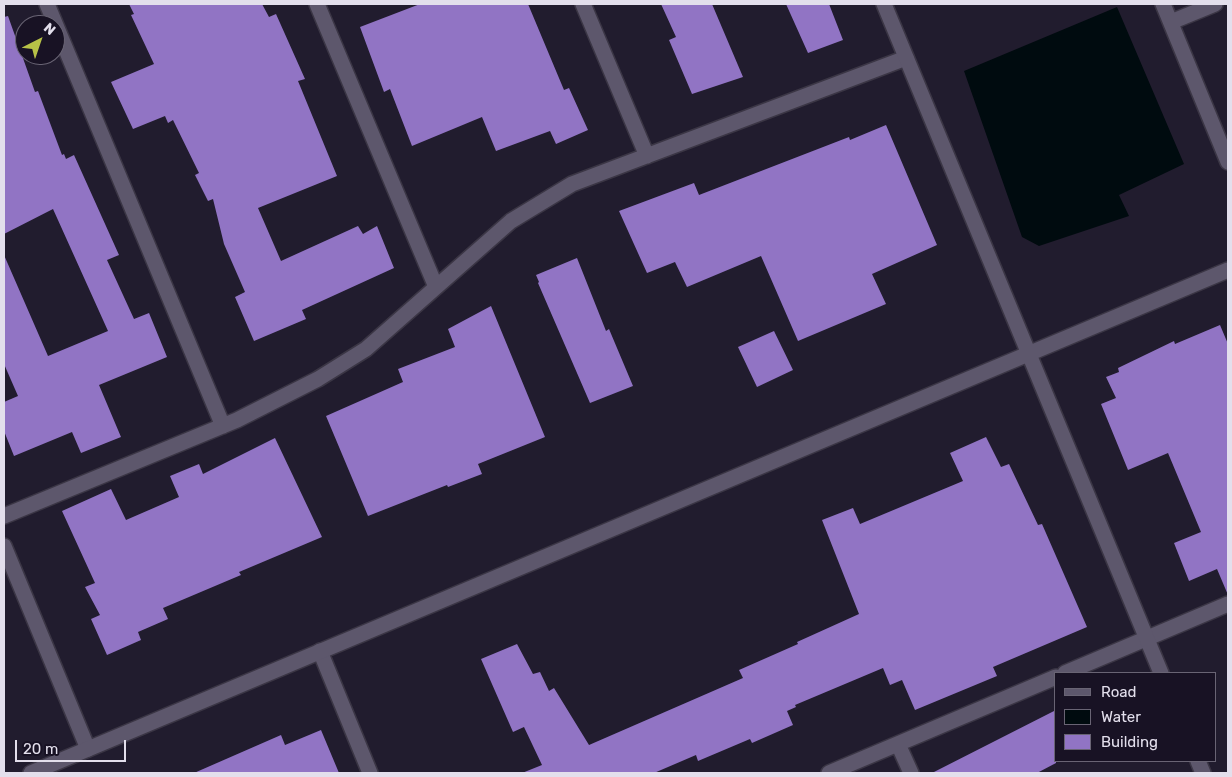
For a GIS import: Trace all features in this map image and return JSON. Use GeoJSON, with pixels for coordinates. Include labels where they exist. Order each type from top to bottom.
{"type":"FeatureCollection","features":[{"type":"Feature","properties":{"kind":"street"},"geometry":{"type":"LineString","coordinates":[[47,4],[223,426]]}},
{"type":"Feature","properties":{"kind":"street"},"geometry":{"type":"LineString","coordinates":[[317,4],[436,287]]}},
{"type":"Feature","properties":{"kind":"street"},"geometry":{"type":"LineString","coordinates":[[583,4],[647,156]]}},
{"type":"Feature","properties":{"kind":"street"},"geometry":{"type":"LineString","coordinates":[[884,4],[1161,672]]}},
{"type":"Feature","properties":{"kind":"street"},"geometry":{"type":"LineString","coordinates":[[1163,4],[1228,162]]}},
{"type":"Feature","properties":{"kind":"street"},"geometry":{"type":"LineString","coordinates":[[1171,22],[1215,4]]}},
{"type":"Feature","properties":{"kind":"street"},"geometry":{"type":"LineString","coordinates":[[4,516],[223,426],[318,380],[366,349],[511,222],[572,184],[906,58]]}},
{"type":"Feature","properties":{"kind":"street"},"geometry":{"type":"LineString","coordinates":[[31,773],[1228,270]]}},
{"type":"Feature","properties":{"kind":"street"},"geometry":{"type":"LineString","coordinates":[[4,546],[88,749]]}},
{"type":"Feature","properties":{"kind":"street"},"geometry":{"type":"LineString","coordinates":[[1067,672],[1228,604]]}},
{"type":"Feature","properties":{"kind":"street"},"geometry":{"type":"LineString","coordinates":[[320,651],[370,773]]}},
{"type":"Feature","properties":{"kind":"street"},"geometry":{"type":"LineString","coordinates":[[829,773],[1054,678]]}},
{"type":"Feature","properties":{"kind":"street"},"geometry":{"type":"LineString","coordinates":[[898,744],[911,773]]}},
{"type":"Feature","properties":{"kind":"water"},"geometry":{"type":"Polygon","coordinates":[[[1117,7],[1184,164],[1119,195],[1129,216],[1039,246],[1022,237],[964,71],[1117,7]]]}},
{"type":"Feature","properties":{"kind":"building"},"geometry":{"type":"Polygon","coordinates":[[[129,4],[262,4],[269,17],[276,14],[305,79],[298,81],[337,176],[258,208],[281,261],[358,226],[363,234],[377,226],[394,268],[302,310],[306,319],[254,341],[235,297],[245,292],[224,244],[213,199],[208,201],[195,175],[199,173],[173,120],[168,123],[165,116],[133,129],[111,82],[154,64],[131,15],[134,14],[129,4]]]}},
{"type":"Feature","properties":{"kind":"building"},"geometry":{"type":"Polygon","coordinates":[[[420,4],[528,4],[564,90],[569,88],[588,130],[556,144],[550,131],[496,151],[482,117],[412,146],[390,89],[384,92],[360,27],[420,4]]]}},
{"type":"Feature","properties":{"kind":"building"},"geometry":{"type":"Polygon","coordinates":[[[661,4],[712,4],[743,77],[692,94],[669,40],[676,37],[661,4]]]}},
{"type":"Feature","properties":{"kind":"building"},"geometry":{"type":"Polygon","coordinates":[[[786,4],[829,4],[843,40],[808,53],[786,4]]]}},
{"type":"Feature","properties":{"kind":"building"},"geometry":{"type":"Polygon","coordinates":[[[8,16],[15,36],[15,65],[25,65],[35,92],[38,91],[62,155],[64,154],[66,159],[74,155],[119,255],[107,260],[134,319],[149,313],[167,357],[99,385],[121,437],[81,453],[72,432],[14,456],[4,431],[4,402],[18,396],[4,364],[4,255],[48,356],[108,331],[53,209],[4,234],[4,17],[8,16]]]}},
{"type":"Feature","properties":{"kind":"building"},"geometry":{"type":"Polygon","coordinates":[[[886,125],[937,245],[872,274],[886,304],[798,341],[761,256],[687,287],[675,262],[647,273],[619,211],[694,183],[699,195],[849,137],[850,140],[886,125]]]}},
{"type":"Feature","properties":{"kind":"building"},"geometry":{"type":"Polygon","coordinates":[[[577,258],[606,331],[609,329],[633,386],[590,403],[536,275],[577,258]]]}},
{"type":"Feature","properties":{"kind":"building"},"geometry":{"type":"Polygon","coordinates":[[[491,306],[545,437],[478,464],[482,474],[448,487],[447,485],[368,516],[326,416],[403,382],[398,369],[455,347],[448,329],[491,306]]]}},
{"type":"Feature","properties":{"kind":"building"},"geometry":{"type":"Polygon","coordinates":[[[1220,325],[1228,344],[1228,595],[1217,569],[1189,581],[1174,543],[1201,532],[1168,453],[1128,470],[1101,404],[1116,398],[1106,377],[1119,372],[1118,368],[1174,341],[1175,344],[1220,325]]]}},
{"type":"Feature","properties":{"kind":"building"},"geometry":{"type":"Polygon","coordinates":[[[774,331],[793,370],[757,387],[738,347],[774,331]]]}},
{"type":"Feature","properties":{"kind":"building"},"geometry":{"type":"Polygon","coordinates":[[[986,437],[1001,467],[1009,464],[1038,525],[1042,524],[1087,627],[993,667],[997,676],[915,710],[902,680],[890,685],[883,668],[795,705],[796,707],[787,711],[793,725],[752,743],[750,739],[698,761],[696,755],[654,773],[522,773],[542,765],[524,727],[513,732],[481,659],[517,644],[533,674],[540,672],[549,691],[554,688],[589,745],[743,678],[739,670],[859,614],[822,520],[853,508],[860,524],[963,481],[950,453],[986,437]]]}},
{"type":"Feature","properties":{"kind":"building"},"geometry":{"type":"Polygon","coordinates":[[[275,438],[322,537],[239,572],[241,575],[163,608],[168,619],[138,632],[141,640],[107,655],[91,619],[100,615],[85,587],[95,583],[62,511],[111,489],[126,520],[179,497],[170,476],[199,464],[203,474],[275,438]]]}},
{"type":"Feature","properties":{"kind":"building"},"geometry":{"type":"Polygon","coordinates":[[[1054,711],[1054,762],[1056,763],[1037,773],[932,773],[1054,711]]]}},
{"type":"Feature","properties":{"kind":"building"},"geometry":{"type":"Polygon","coordinates":[[[321,730],[339,773],[194,773],[281,735],[285,745],[321,730]]]}}]}
